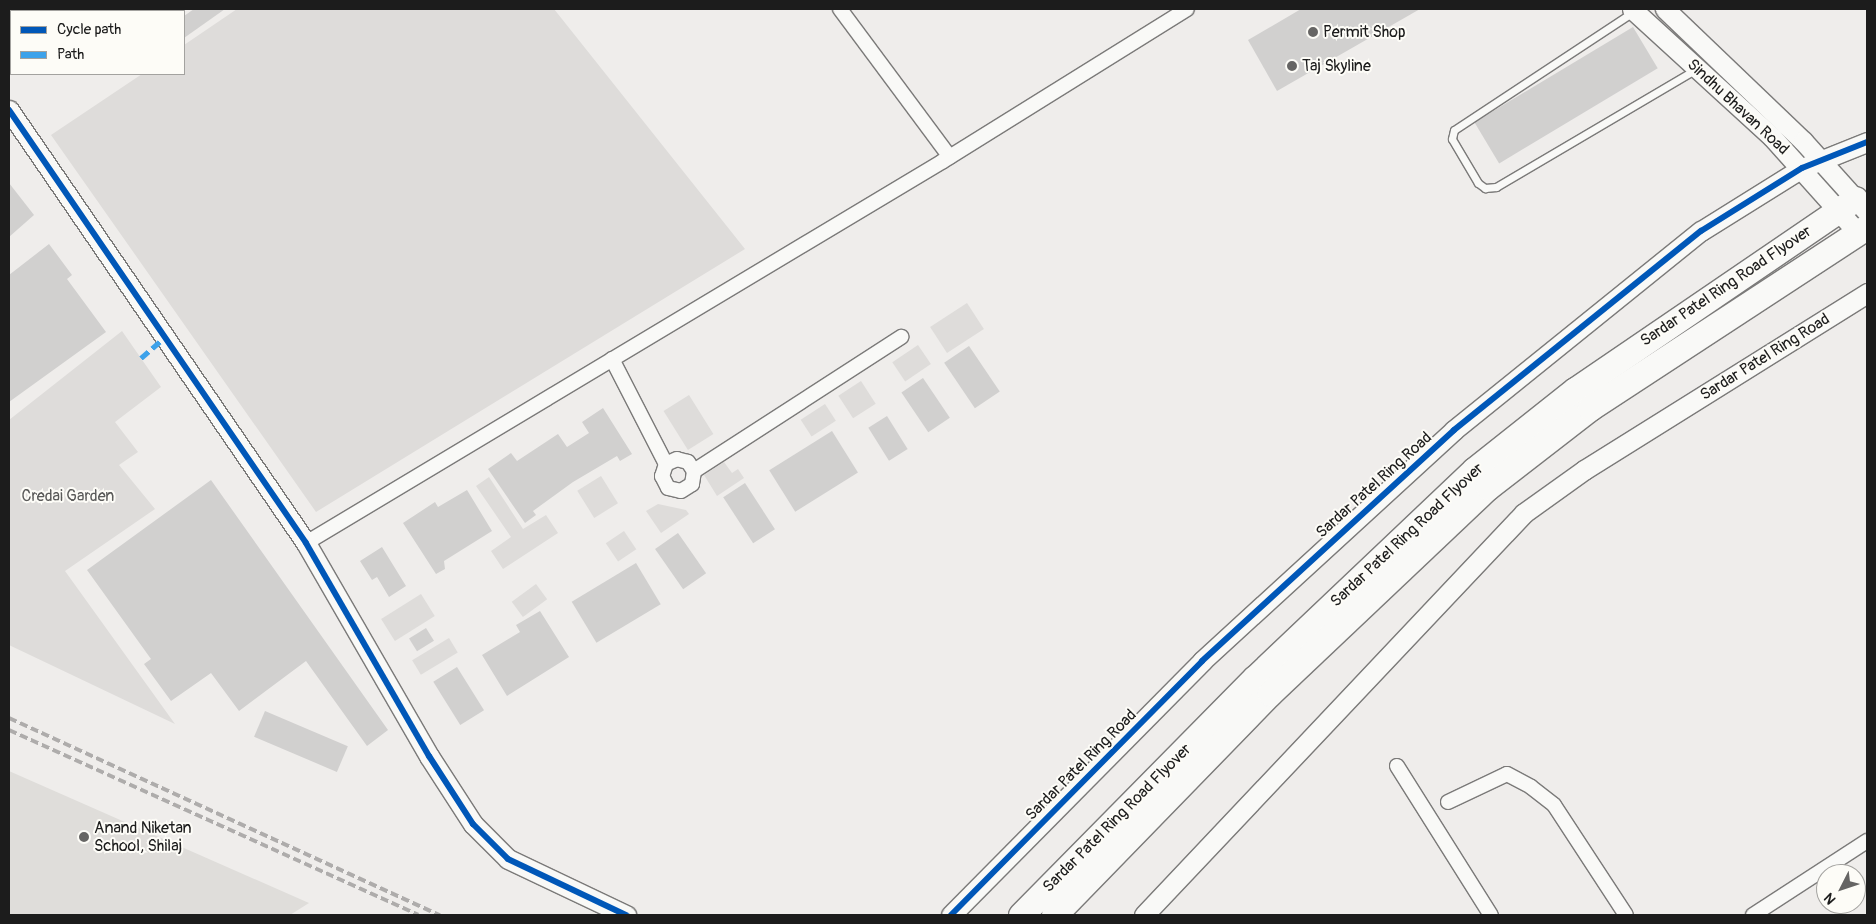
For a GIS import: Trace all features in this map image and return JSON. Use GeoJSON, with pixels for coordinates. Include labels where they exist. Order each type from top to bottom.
{"type":"FeatureCollection","features":[{"type":"Feature","properties":{"kind":"highway","name":"Sardar Patel Ring Road Flyover"},"geometry":{"type":"LineString","coordinates":[[1021,915],[1362,574],[1474,470],[1857,216]]}},
{"type":"Feature","properties":{"kind":"highway","name":"Sardar Patel Ring Road Flyover"},"geometry":{"type":"LineString","coordinates":[[1054,915],[1270,693],[1377,590],[1582,399]]}},
{"type":"Feature","properties":{"kind":"street"},"geometry":{"type":"LineString","coordinates":[[840,9],[950,157]]}},
{"type":"Feature","properties":{"kind":"street"},"geometry":{"type":"LineString","coordinates":[[306,543],[950,157],[1187,9]]}},
{"type":"Feature","properties":{"kind":"street","name":"Sindhu Bhavan Road"},"geometry":{"type":"LineString","coordinates":[[1665,9],[1820,160],[1857,216]]}},
{"type":"Feature","properties":{"kind":"street","name":"Sindhu Bhavan Road"},"geometry":{"type":"LineString","coordinates":[[1633,10],[1802,168],[1857,216]]}},
{"type":"Feature","properties":{"kind":"street"},"geometry":{"type":"LineString","coordinates":[[9,111],[306,543],[429,756],[473,824],[508,859],[626,915]]}},
{"type":"Feature","properties":{"kind":"street","name":"Sardar Patel Ring Road"},"geometry":{"type":"LineString","coordinates":[[951,915],[1202,661],[1454,430],[1701,231],[1802,168],[1867,142]]}},
{"type":"Feature","properties":{"kind":"street","name":"Sardar Patel Ring Road"},"geometry":{"type":"LineString","coordinates":[[1144,915],[1524,513],[1584,470],[1867,293]]}},
{"type":"Feature","properties":{"kind":"street"},"geometry":{"type":"LineString","coordinates":[[694,471],[900,337]]}},
{"type":"Feature","properties":{"kind":"street"},"geometry":{"type":"LineString","coordinates":[[612,359],[666,464],[662,476],[668,488],[681,491],[692,484],[694,471],[688,462],[677,459],[666,464]]}},
{"type":"Feature","properties":{"kind":"street"},"geometry":{"type":"LineString","coordinates":[[1397,766],[1491,915]]}},
{"type":"Feature","properties":{"kind":"street"},"geometry":{"type":"LineString","coordinates":[[1448,802],[1507,774],[1531,787],[1554,805],[1626,915]]}},
{"type":"Feature","properties":{"kind":"street"},"geometry":{"type":"LineString","coordinates":[[1753,915],[1867,841]]}},
{"type":"Feature","properties":{"kind":"lane"},"geometry":{"type":"LineString","coordinates":[[1633,10],[1454,130],[1452,139],[1478,183],[1485,188],[1496,187],[1697,68]]}},
{"type":"Feature","properties":{"kind":"shaded area","name":"Anand Niketan School, Shilaj"},"geometry":{"type":"Polygon","coordinates":[[[9,771],[309,903],[290,915],[9,915],[9,771]]]}},
{"type":"Feature","properties":{"kind":"green space"},"geometry":{"type":"Polygon","coordinates":[[[237,9],[554,9],[745,249],[316,512],[51,135],[141,75],[185,75],[185,44],[237,9]]]}},
{"type":"Feature","properties":{"kind":"green space"},"geometry":{"type":"Polygon","coordinates":[[[967,303],[984,329],[947,353],[930,327],[967,303]]]}},
{"type":"Feature","properties":{"kind":"green space","name":"Credai Garden"},"geometry":{"type":"Polygon","coordinates":[[[122,331],[161,387],[115,422],[138,452],[119,465],[155,509],[65,571],[175,724],[9,645],[9,420],[122,331]]]}},
{"type":"Feature","properties":{"kind":"green space"},"geometry":{"type":"Polygon","coordinates":[[[918,345],[931,364],[905,381],[892,362],[918,345]]]}},
{"type":"Feature","properties":{"kind":"green space"},"geometry":{"type":"Polygon","coordinates":[[[861,381],[876,404],[853,418],[838,396],[861,381]]]}},
{"type":"Feature","properties":{"kind":"green space"},"geometry":{"type":"Polygon","coordinates":[[[689,395],[713,434],[688,450],[664,411],[689,395]]]}},
{"type":"Feature","properties":{"kind":"green space"},"geometry":{"type":"Polygon","coordinates":[[[825,404],[836,421],[812,437],[801,420],[825,404]]]}},
{"type":"Feature","properties":{"kind":"green space"},"geometry":{"type":"Polygon","coordinates":[[[724,462],[732,473],[738,469],[744,478],[717,496],[704,475],[724,462]]]}},
{"type":"Feature","properties":{"kind":"green space"},"geometry":{"type":"Polygon","coordinates":[[[601,476],[618,503],[594,518],[577,491],[601,476]]]}},
{"type":"Feature","properties":{"kind":"green space"},"geometry":{"type":"Polygon","coordinates":[[[489,477],[523,529],[546,515],[558,533],[503,569],[491,551],[511,537],[476,486],[489,477]]]}},
{"type":"Feature","properties":{"kind":"green space"},"geometry":{"type":"Polygon","coordinates":[[[658,504],[686,510],[689,514],[661,533],[646,511],[658,504]]]}},
{"type":"Feature","properties":{"kind":"green space"},"geometry":{"type":"Polygon","coordinates":[[[624,531],[636,549],[618,562],[606,543],[624,531]]]}},
{"type":"Feature","properties":{"kind":"green space"},"geometry":{"type":"Polygon","coordinates":[[[536,584],[547,599],[523,617],[512,602],[536,584]]]}},
{"type":"Feature","properties":{"kind":"green space"},"geometry":{"type":"Polygon","coordinates":[[[421,594],[435,616],[395,641],[381,619],[421,594]]]}},
{"type":"Feature","properties":{"kind":"green space"},"geometry":{"type":"Polygon","coordinates":[[[449,638],[458,653],[421,675],[412,660],[449,638]]]}},
{"type":"Feature","properties":{"kind":"building"},"geometry":{"type":"Polygon","coordinates":[[[194,9],[225,9],[185,37],[185,15],[194,9]]]}},
{"type":"Feature","properties":{"kind":"building","name":"Taj Skyline"},"geometry":{"type":"Polygon","coordinates":[[[1301,9],[1420,9],[1277,91],[1248,40],[1301,9]]]}},
{"type":"Feature","properties":{"kind":"building"},"geometry":{"type":"Polygon","coordinates":[[[1633,27],[1658,68],[1499,163],[1474,122],[1633,27]]]}},
{"type":"Feature","properties":{"kind":"building"},"geometry":{"type":"Polygon","coordinates":[[[9,183],[34,215],[9,237],[9,183]]]}},
{"type":"Feature","properties":{"kind":"building"},"geometry":{"type":"Polygon","coordinates":[[[49,244],[72,275],[67,279],[106,332],[9,402],[9,275],[49,244]]]}},
{"type":"Feature","properties":{"kind":"building"},"geometry":{"type":"Polygon","coordinates":[[[969,346],[1000,392],[975,408],[944,363],[969,346]]]}},
{"type":"Feature","properties":{"kind":"building"},"geometry":{"type":"Polygon","coordinates":[[[923,378],[950,418],[928,432],[901,393],[923,378]]]}},
{"type":"Feature","properties":{"kind":"building"},"geometry":{"type":"Polygon","coordinates":[[[603,408],[632,454],[620,461],[617,456],[573,482],[533,511],[536,515],[525,523],[488,469],[511,453],[517,461],[558,434],[567,447],[589,433],[582,422],[603,408]]]}},
{"type":"Feature","properties":{"kind":"building"},"geometry":{"type":"Polygon","coordinates":[[[887,416],[908,449],[889,461],[868,428],[887,416]]]}},
{"type":"Feature","properties":{"kind":"building"},"geometry":{"type":"Polygon","coordinates":[[[832,431],[858,473],[795,512],[769,470],[832,431]]]}},
{"type":"Feature","properties":{"kind":"building"},"geometry":{"type":"Polygon","coordinates":[[[211,480],[388,730],[367,746],[306,661],[239,711],[211,673],[171,701],[144,664],[151,659],[87,570],[211,480]]]}},
{"type":"Feature","properties":{"kind":"building"},"geometry":{"type":"Polygon","coordinates":[[[745,483],[775,529],[753,543],[723,497],[745,483]]]}},
{"type":"Feature","properties":{"kind":"building"},"geometry":{"type":"Polygon","coordinates":[[[467,490],[492,531],[444,561],[445,569],[436,574],[403,523],[435,502],[438,507],[467,490]]]}},
{"type":"Feature","properties":{"kind":"building"},"geometry":{"type":"Polygon","coordinates":[[[678,533],[706,573],[683,589],[655,549],[678,533]]]}},
{"type":"Feature","properties":{"kind":"building"},"geometry":{"type":"Polygon","coordinates":[[[382,547],[406,586],[389,597],[377,577],[372,580],[360,561],[382,547]]]}},
{"type":"Feature","properties":{"kind":"building"},"geometry":{"type":"Polygon","coordinates":[[[636,563],[661,604],[596,643],[572,602],[636,563]]]}},
{"type":"Feature","properties":{"kind":"building"},"geometry":{"type":"Polygon","coordinates":[[[540,611],[569,657],[507,696],[482,655],[520,632],[516,625],[540,611]]]}},
{"type":"Feature","properties":{"kind":"building"},"geometry":{"type":"Polygon","coordinates":[[[426,628],[434,641],[417,651],[409,639],[426,628]]]}},
{"type":"Feature","properties":{"kind":"building"},"geometry":{"type":"Polygon","coordinates":[[[457,667],[484,710],[460,725],[433,682],[457,667]]]}},
{"type":"Feature","properties":{"kind":"building"},"geometry":{"type":"Polygon","coordinates":[[[265,711],[348,746],[337,772],[254,737],[265,711]]]}},
{"type":"Feature","properties":{"kind":"railway"},"geometry":{"type":"LineString","coordinates":[[9,718],[440,915]]}},
{"type":"Feature","properties":{"kind":"railway"},"geometry":{"type":"LineString","coordinates":[[9,730],[418,915]]}},
{"type":"Feature","properties":{"kind":"marked path"},"geometry":{"type":"LineString","coordinates":[[141,358],[165,337]]}},
{"type":"Feature","properties":{"kind":"cycle path"},"geometry":{"type":"LineString","coordinates":[[9,110],[306,543],[429,756],[473,824],[508,859],[626,915]]}},
{"type":"Feature","properties":{"kind":"cycle path"},"geometry":{"type":"LineString","coordinates":[[951,915],[1202,661],[1454,430],[1701,231],[1802,168],[1867,142]]}},
{"type":"Feature","properties":{"kind":"place","name":"Permit Shop"},"geometry":{"type":"Point","coordinates":[1313,32]}},
{"type":"Feature","properties":{"kind":"place","name":"Taj Skyline"},"geometry":{"type":"Point","coordinates":[1292,66]}},
{"type":"Feature","properties":{"kind":"place","name":"Anand Niketan School, Shilaj"},"geometry":{"type":"Point","coordinates":[84,837]}}]}
